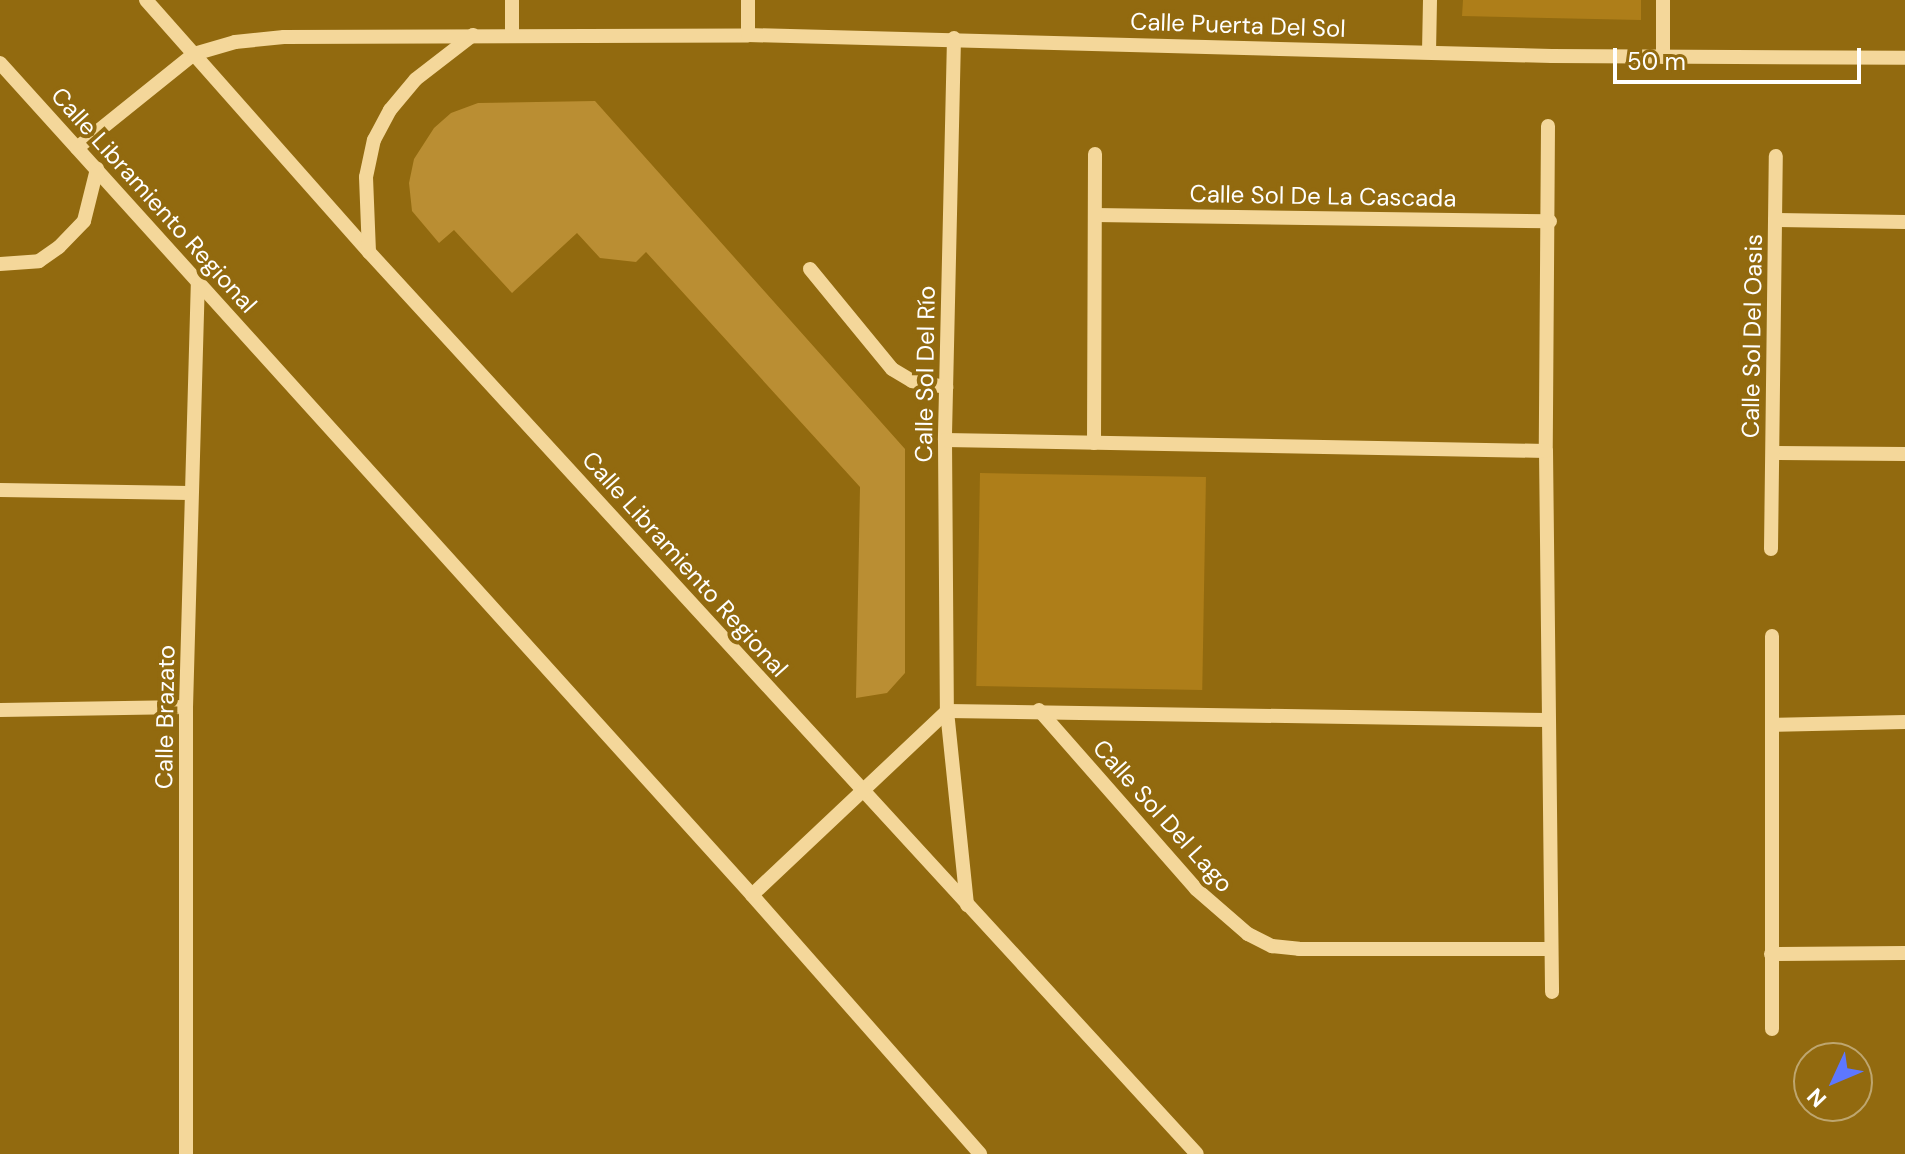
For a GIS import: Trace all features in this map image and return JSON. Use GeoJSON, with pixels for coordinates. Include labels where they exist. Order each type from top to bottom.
{"type":"FeatureCollection","features":[{"type":"Feature","properties":{"kind":"street","name":"Calle Libramiento Regional"},"geometry":{"type":"LineString","coordinates":[[146,0],[369,252],[1197,1154]]}},
{"type":"Feature","properties":{"kind":"street"},"geometry":{"type":"LineString","coordinates":[[512,0],[512,35]]}},
{"type":"Feature","properties":{"kind":"street"},"geometry":{"type":"LineString","coordinates":[[748,0],[748,35]]}},
{"type":"Feature","properties":{"kind":"street"},"geometry":{"type":"LineString","coordinates":[[1429,52],[1430,0]]}},
{"type":"Feature","properties":{"kind":"street"},"geometry":{"type":"LineString","coordinates":[[1663,0],[1663,57]]}},
{"type":"Feature","properties":{"kind":"street"},"geometry":{"type":"LineString","coordinates":[[369,252],[366,177],[374,140],[390,110],[416,79],[474,34]]}},
{"type":"Feature","properties":{"kind":"street","name":"Calle Puerta Del Sol"},"geometry":{"type":"LineString","coordinates":[[77,148],[194,54],[235,42],[284,37],[748,35],[1663,57],[1905,58]]}},
{"type":"Feature","properties":{"kind":"street","name":"Calle Sol Del Río"},"geometry":{"type":"LineString","coordinates":[[954,38],[945,440],[947,711],[967,905]]}},
{"type":"Feature","properties":{"kind":"street","name":"Calle Libramiento Regional"},"geometry":{"type":"LineString","coordinates":[[0,63],[752,895],[980,1154]]}},
{"type":"Feature","properties":{"kind":"street"},"geometry":{"type":"LineString","coordinates":[[1548,126],[1550,221],[1546,451],[1552,992]]}},
{"type":"Feature","properties":{"kind":"street"},"geometry":{"type":"LineString","coordinates":[[1094,443],[1095,154]]}},
{"type":"Feature","properties":{"kind":"street","name":"Calle Sol Del Oasis"},"geometry":{"type":"LineString","coordinates":[[1771,549],[1776,156]]}},
{"type":"Feature","properties":{"kind":"street"},"geometry":{"type":"LineString","coordinates":[[0,264],[39,261],[59,247],[84,221],[97,169]]}},
{"type":"Feature","properties":{"kind":"street","name":"Calle Sol De La Cascada"},"geometry":{"type":"LineString","coordinates":[[1095,215],[1550,221]]}},
{"type":"Feature","properties":{"kind":"street","name":"Calle Sol Del Oasis"},"geometry":{"type":"LineString","coordinates":[[1775,220],[1905,222]]}},
{"type":"Feature","properties":{"kind":"street"},"geometry":{"type":"LineString","coordinates":[[810,269],[892,369],[912,381],[946,387]]}},
{"type":"Feature","properties":{"kind":"street","name":"Calle Brazato"},"geometry":{"type":"LineString","coordinates":[[186,1154],[186,707],[198,281]]}},
{"type":"Feature","properties":{"kind":"street"},"geometry":{"type":"LineString","coordinates":[[945,440],[1546,451]]}},
{"type":"Feature","properties":{"kind":"street","name":"Calle Sol Del Oasis"},"geometry":{"type":"LineString","coordinates":[[1773,453],[1905,454]]}},
{"type":"Feature","properties":{"kind":"street"},"geometry":{"type":"LineString","coordinates":[[0,490],[190,493]]}},
{"type":"Feature","properties":{"kind":"street"},"geometry":{"type":"LineString","coordinates":[[1772,636],[1772,1029]]}},
{"type":"Feature","properties":{"kind":"street"},"geometry":{"type":"LineString","coordinates":[[0,710],[186,707]]}},
{"type":"Feature","properties":{"kind":"street","name":"Calle Sol Del Lago"},"geometry":{"type":"LineString","coordinates":[[1039,710],[1196,889],[1223,915],[1260,940],[1299,949],[1550,949]]}},
{"type":"Feature","properties":{"kind":"street"},"geometry":{"type":"LineString","coordinates":[[752,895],[947,711]]}},
{"type":"Feature","properties":{"kind":"street","name":"Calle Sol Del Lago"},"geometry":{"type":"LineString","coordinates":[[947,711],[1548,720]]}},
{"type":"Feature","properties":{"kind":"street"},"geometry":{"type":"LineString","coordinates":[[1772,725],[1905,722]]}},
{"type":"Feature","properties":{"kind":"street"},"geometry":{"type":"LineString","coordinates":[[1771,954],[1905,953]]}},
{"type":"Feature","properties":{"kind":"shaded area"},"geometry":{"type":"Polygon","coordinates":[[[1463,0],[1641,0],[1641,20],[1462,16],[1463,0]]]}},
{"type":"Feature","properties":{"kind":"shaded area"},"geometry":{"type":"Polygon","coordinates":[[[980,473],[1206,477],[1202,690],[976,686],[980,473]]]}},
{"type":"Feature","properties":{"kind":"building"},"geometry":{"type":"Polygon","coordinates":[[[595,101],[905,449],[905,673],[887,693],[856,698],[860,487],[646,252],[636,262],[600,258],[577,233],[512,293],[454,230],[439,243],[412,211],[409,183],[414,159],[434,128],[451,113],[478,103],[595,101]]]}}]}
